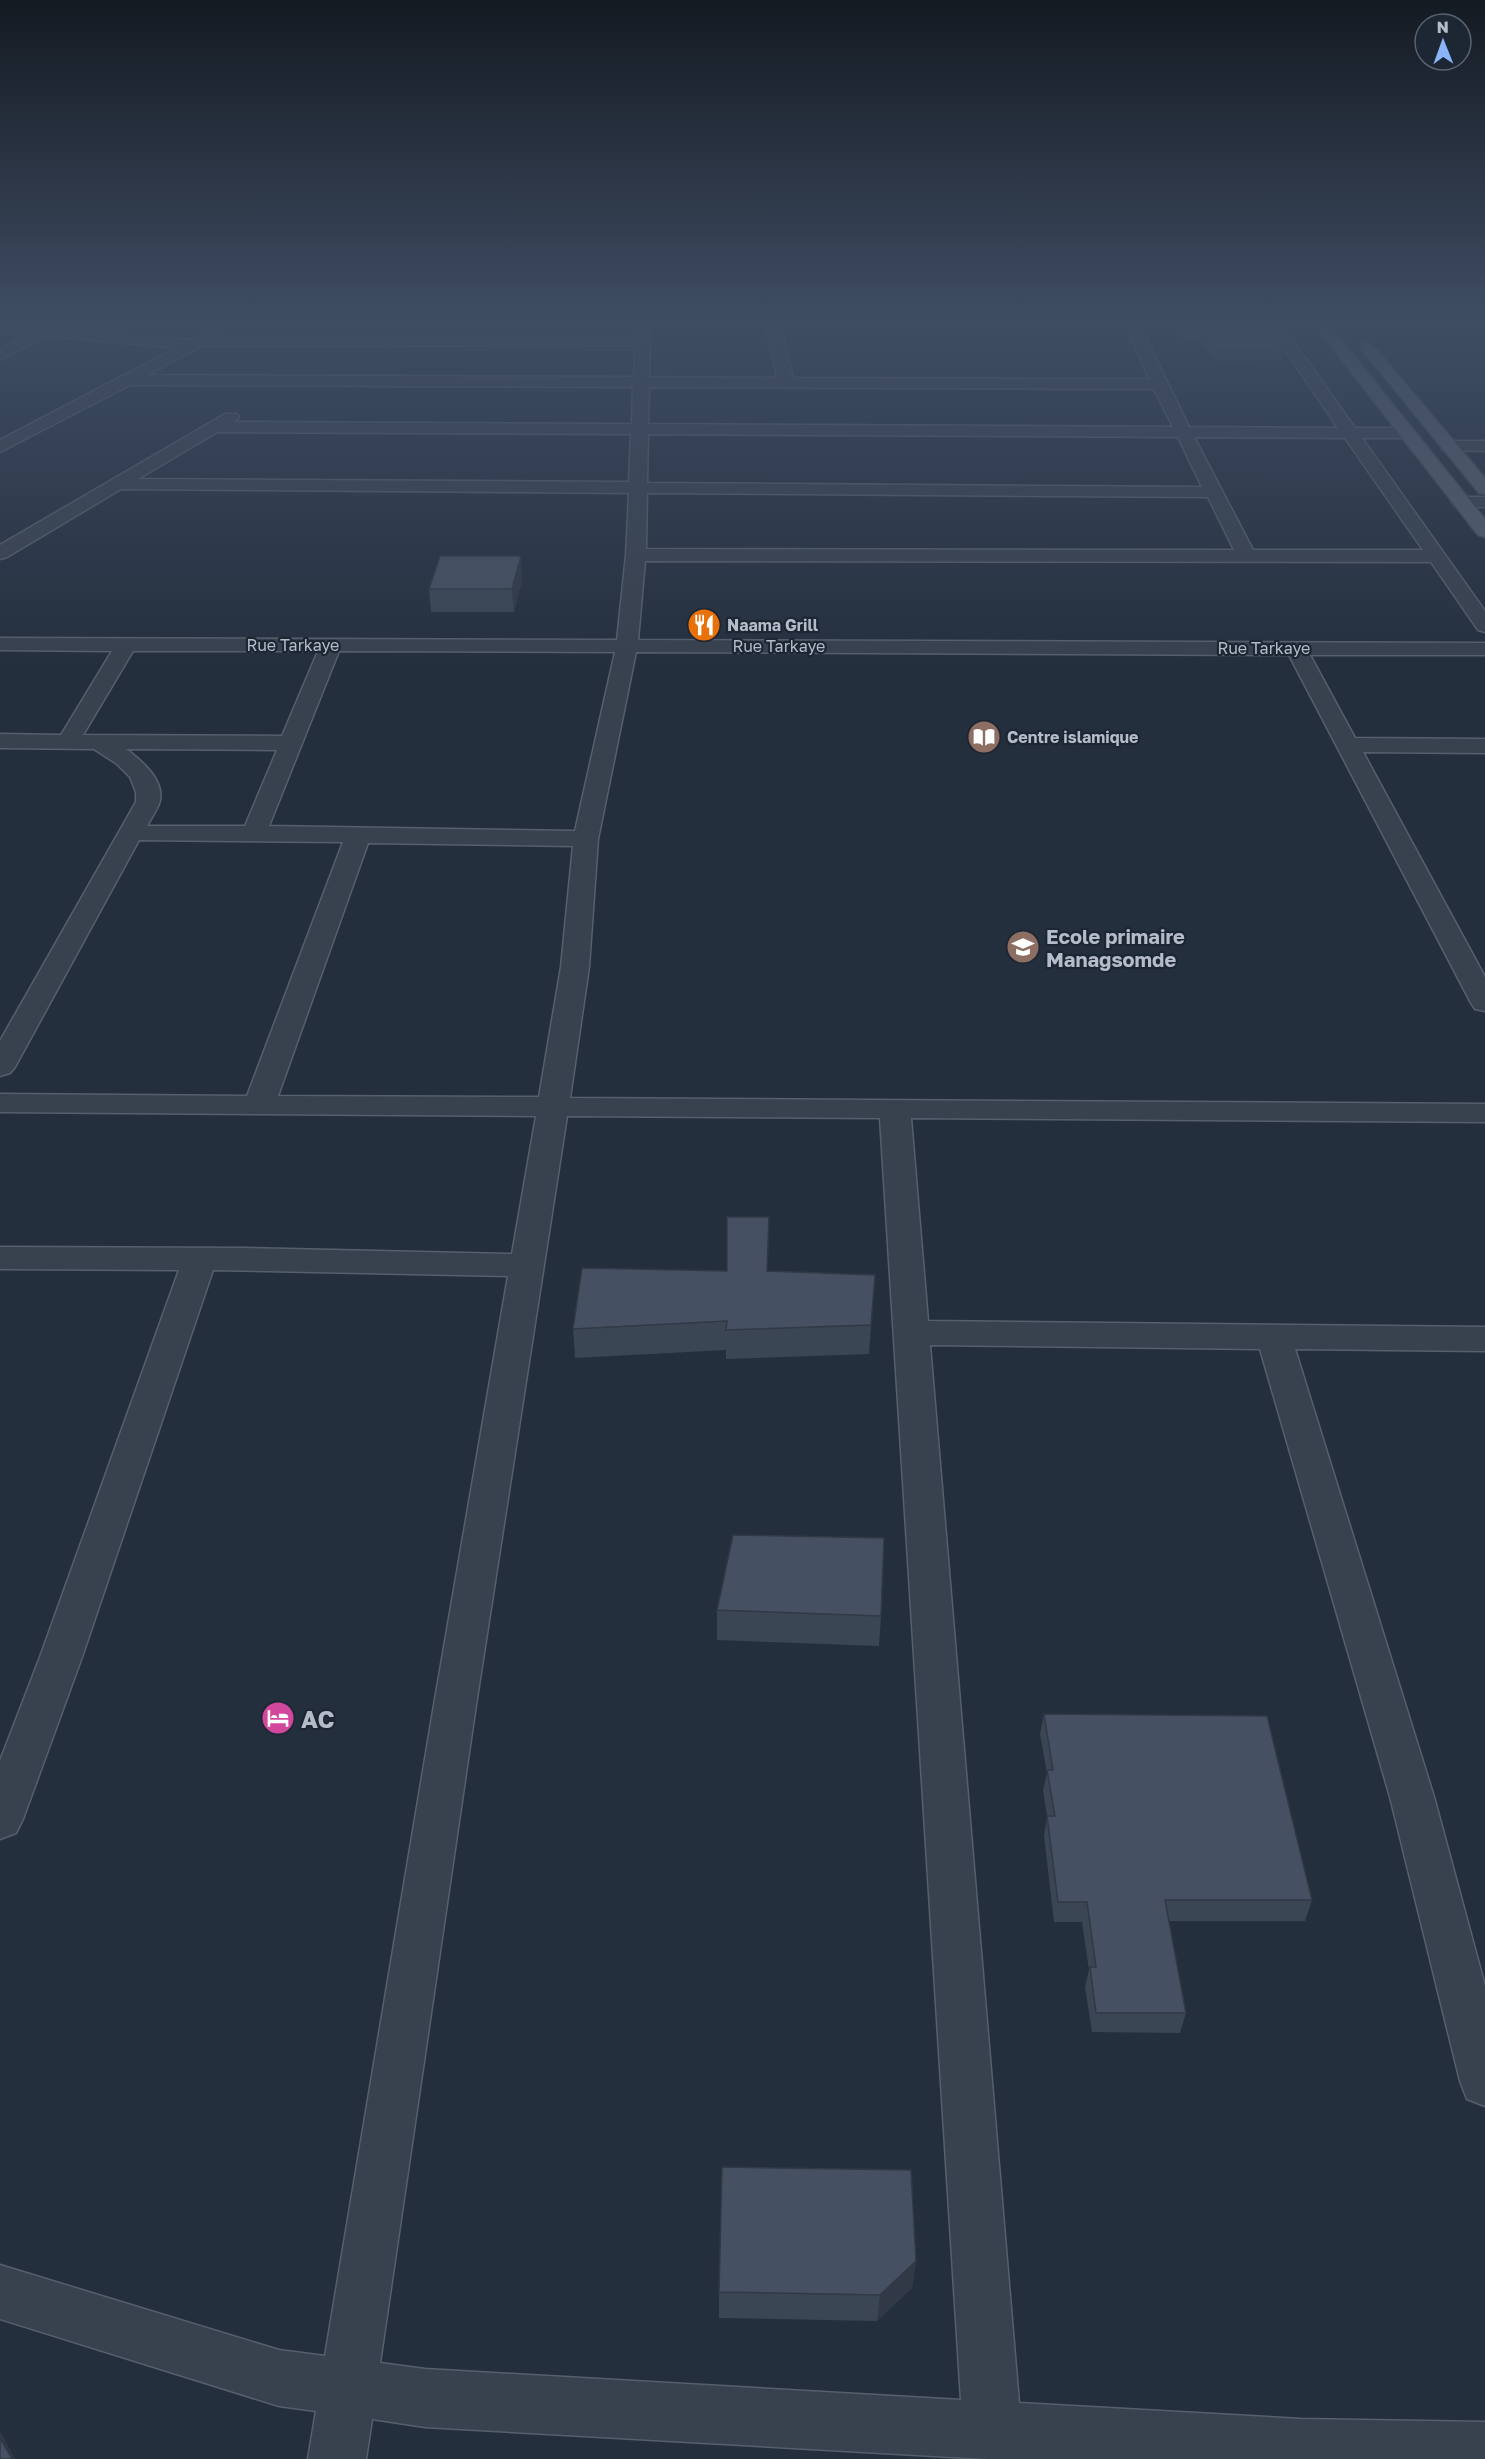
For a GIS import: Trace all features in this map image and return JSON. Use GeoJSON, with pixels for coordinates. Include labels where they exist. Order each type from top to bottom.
{"type":"FeatureCollection","features":[{"type":"Feature","properties":{"kind":"main road"},"geometry":{"type":"LineString","coordinates":[[1409,437],[1472,508],[1485,531]]}},
{"type":"Feature","properties":{"kind":"main road"},"geometry":{"type":"LineString","coordinates":[[1441,437],[1485,489]]}},
{"type":"Feature","properties":{"kind":"street"},"geometry":{"type":"LineString","coordinates":[[0,447],[20,437]]}},
{"type":"Feature","properties":{"kind":"street"},"geometry":{"type":"LineString","coordinates":[[0,553],[199,437]]}},
{"type":"Feature","properties":{"kind":"street"},"geometry":{"type":"LineString","coordinates":[[338,2459],[347,2389],[455,1705],[575,967],[586,839],[627,645],[636,555],[639,437]]}},
{"type":"Feature","properties":{"kind":"street"},"geometry":{"type":"LineString","coordinates":[[1186,437],[1246,555]]}},
{"type":"Feature","properties":{"kind":"street"},"geometry":{"type":"LineString","coordinates":[[1353,437],[1485,626]]}},
{"type":"Feature","properties":{"kind":"street"},"geometry":{"type":"LineString","coordinates":[[1449,447],[1485,446]]}},
{"type":"Feature","properties":{"kind":"street"},"geometry":{"type":"LineString","coordinates":[[118,484],[1214,492]]}},
{"type":"Feature","properties":{"kind":"street"},"geometry":{"type":"LineString","coordinates":[[1472,508],[1485,502]]}},
{"type":"Feature","properties":{"kind":"street"},"geometry":{"type":"LineString","coordinates":[[636,555],[1437,556]]}},
{"type":"Feature","properties":{"kind":"street","name":"Rue Tarkaye"},"geometry":{"type":"LineString","coordinates":[[0,644],[1485,649]]}},
{"type":"Feature","properties":{"kind":"street"},"geometry":{"type":"LineString","coordinates":[[68,741],[126,645]]}},
{"type":"Feature","properties":{"kind":"street"},"geometry":{"type":"LineString","coordinates":[[254,833],[331,645]]}},
{"type":"Feature","properties":{"kind":"street"},"geometry":{"type":"LineString","coordinates":[[1296,648],[1485,1003]]}},
{"type":"Feature","properties":{"kind":"street"},"geometry":{"type":"LineString","coordinates":[[0,741],[292,743]]}},
{"type":"Feature","properties":{"kind":"street"},"geometry":{"type":"LineString","coordinates":[[0,752],[34,741]]}},
{"type":"Feature","properties":{"kind":"street"},"geometry":{"type":"LineString","coordinates":[[0,1067],[148,802],[149,792],[136,770],[100,742]]}},
{"type":"Feature","properties":{"kind":"street"},"geometry":{"type":"LineString","coordinates":[[1347,745],[1485,746]]}},
{"type":"Feature","properties":{"kind":"street"},"geometry":{"type":"LineString","coordinates":[[130,833],[586,839]]}},
{"type":"Feature","properties":{"kind":"street"},"geometry":{"type":"LineString","coordinates":[[259,1106],[358,835]]}},
{"type":"Feature","properties":{"kind":"street"},"geometry":{"type":"LineString","coordinates":[[0,1103],[1485,1113]]}},
{"type":"Feature","properties":{"kind":"street"},"geometry":{"type":"LineString","coordinates":[[895,1108],[992,2431]]}},
{"type":"Feature","properties":{"kind":"street"},"geometry":{"type":"LineString","coordinates":[[0,1258],[528,1265]]}},
{"type":"Feature","properties":{"kind":"street"},"geometry":{"type":"LineString","coordinates":[[0,1820],[61,1657],[200,1259]]}},
{"type":"Feature","properties":{"kind":"street"},"geometry":{"type":"LineString","coordinates":[[912,1333],[1485,1340]]}},
{"type":"Feature","properties":{"kind":"street"},"geometry":{"type":"LineString","coordinates":[[1274,1337],[1412,1797],[1485,2081]]}},
{"type":"Feature","properties":{"kind":"street"},"geometry":{"type":"LineString","coordinates":[[0,2292],[279,2378],[425,2398],[1302,2448],[1485,2451]]}},
{"type":"Feature","properties":{"kind":"building"},"geometry":{"type":"Polygon","coordinates":[[[440,556],[521,556],[512,589],[429,589],[440,556]]]}},
{"type":"Feature","properties":{"kind":"building"},"geometry":{"type":"Polygon","coordinates":[[[727,1217],[769,1217],[767,1271],[875,1275],[871,1325],[726,1330],[727,1321],[573,1329],[582,1268],[727,1271],[727,1217]]]}},
{"type":"Feature","properties":{"kind":"building"},"geometry":{"type":"Polygon","coordinates":[[[733,1535],[884,1538],[881,1616],[717,1610],[733,1535]]]}},
{"type":"Feature","properties":{"kind":"building"},"geometry":{"type":"Polygon","coordinates":[[[1044,1714],[1267,1716],[1312,1900],[1165,1900],[1186,2013],[1096,2013],[1090,1967],[1096,1967],[1087,1902],[1058,1902],[1047,1816],[1055,1816],[1047,1770],[1053,1770],[1044,1714]]]}},
{"type":"Feature","properties":{"kind":"building"},"geometry":{"type":"Polygon","coordinates":[[[722,2167],[911,2170],[916,2261],[880,2295],[719,2292],[722,2167]]]}},
{"type":"Feature","properties":{"kind":"building"},"geometry":{"type":"Polygon","coordinates":[[[0,2438],[12,2459],[0,2459],[0,2438]]]}},
{"type":"Feature","properties":{"kind":"place","name":"Naama Grill"},"geometry":{"type":"Point","coordinates":[704,625]}},
{"type":"Feature","properties":{"kind":"place","name":"Centre islamique"},"geometry":{"type":"Point","coordinates":[984,737]}},
{"type":"Feature","properties":{"kind":"place","name":"Ecole primaire Managsomde"},"geometry":{"type":"Point","coordinates":[1023,947]}},
{"type":"Feature","properties":{"kind":"place","name":"AC"},"geometry":{"type":"Point","coordinates":[278,1718]}}]}
